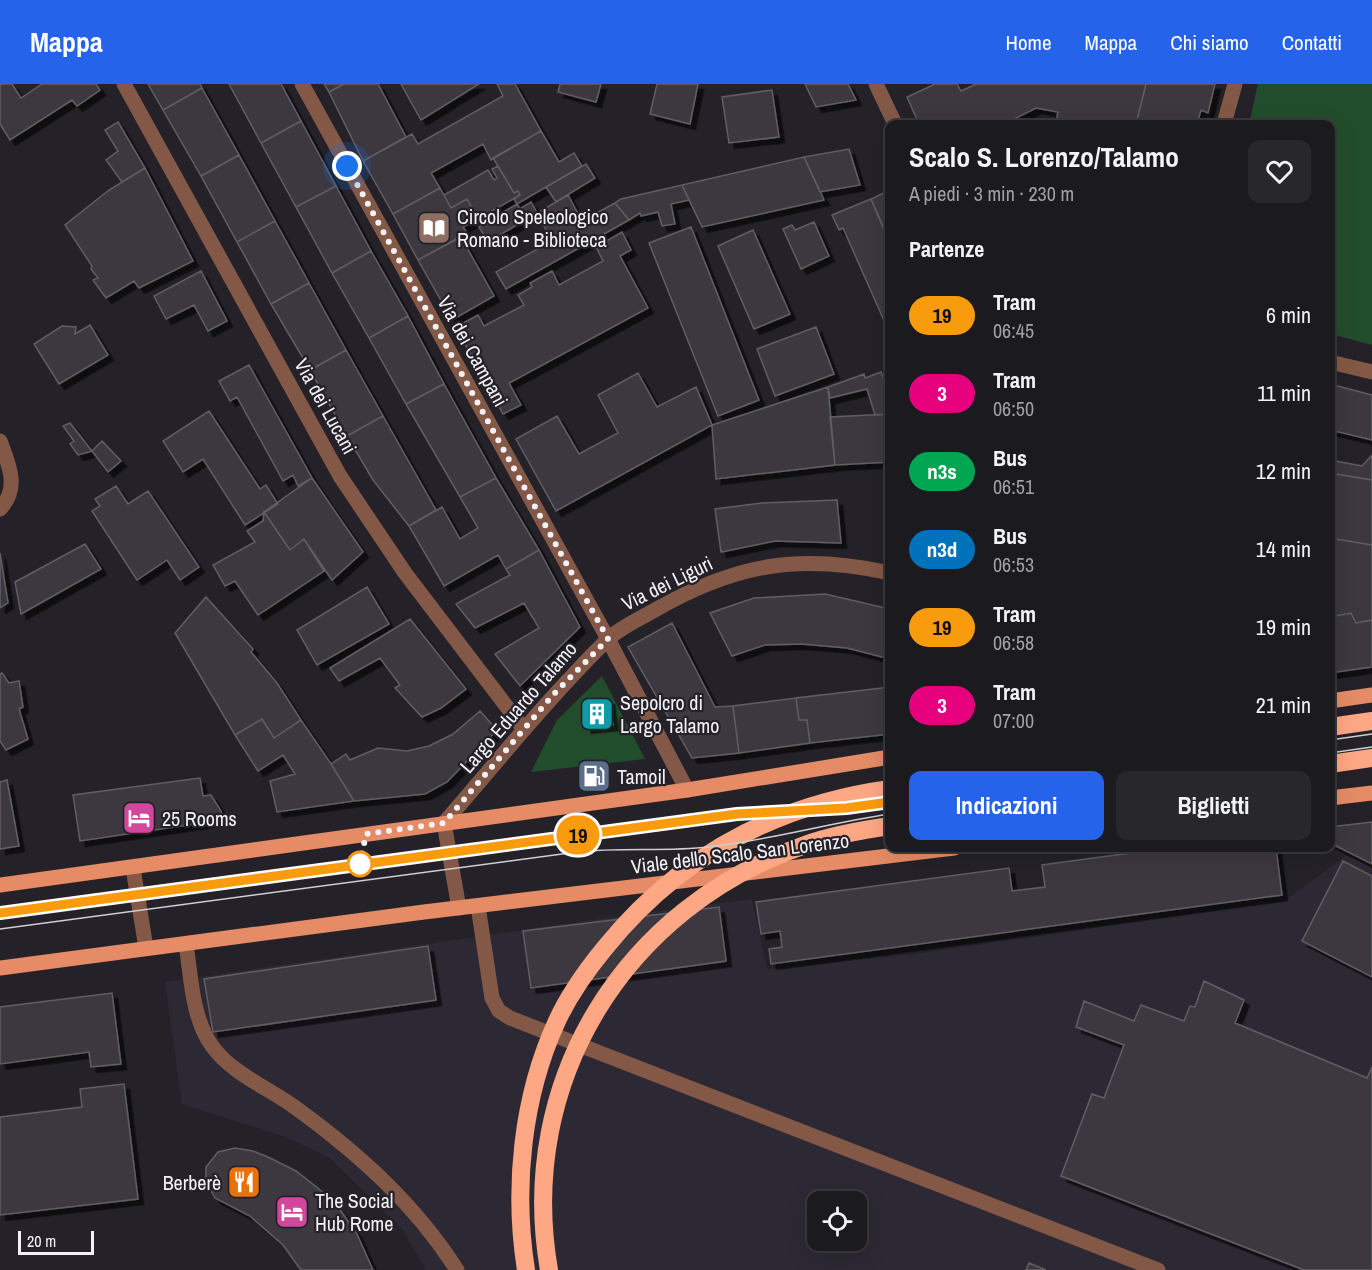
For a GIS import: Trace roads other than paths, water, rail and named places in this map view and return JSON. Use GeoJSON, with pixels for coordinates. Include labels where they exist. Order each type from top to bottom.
{"type":"FeatureCollection","features":[{"type":"Feature","properties":{"kind":"highway"},"geometry":{"type":"LineString","coordinates":[[1335,726],[1372,721]]}},
{"type":"Feature","properties":{"kind":"highway"},"geometry":{"type":"LineString","coordinates":[[1335,763],[1372,758]]}},
{"type":"Feature","properties":{"kind":"highway"},"geometry":{"type":"LineString","coordinates":[[526,1270],[521,1228],[522,1159],[538,1072],[563,1008],[599,956],[624,925],[654,895],[725,842],[766,821],[802,808],[829,800],[885,790]]}},
{"type":"Feature","properties":{"kind":"highway"},"geometry":{"type":"LineString","coordinates":[[549,1270],[543,1224],[543,1195],[548,1145],[556,1103],[578,1041],[623,971],[648,943],[685,910],[740,873],[807,844],[885,827]]}},
{"type":"Feature","properties":{"kind":"main road"},"geometry":{"type":"LineString","coordinates":[[1335,700],[1372,695]]}},
{"type":"Feature","properties":{"kind":"main road"},"geometry":{"type":"LineString","coordinates":[[0,885],[687,790],[885,758]]}},
{"type":"Feature","properties":{"kind":"main road"},"geometry":{"type":"LineString","coordinates":[[1335,797],[1372,793]]}},
{"type":"Feature","properties":{"kind":"main road","name":"Viale dello Scalo San Lorenzo"},"geometry":{"type":"LineString","coordinates":[[0,968],[459,908],[921,852]]}},
{"type":"Feature","properties":{"kind":"street","name":"Via dei Lucani"},"geometry":{"type":"LineString","coordinates":[[124,84],[340,476],[405,573],[523,728]]}},
{"type":"Feature","properties":{"kind":"street","name":"Via dei Campani"},"geometry":{"type":"LineString","coordinates":[[302,84],[608,639]]}},
{"type":"Feature","properties":{"kind":"street"},"geometry":{"type":"LineString","coordinates":[[876,84],[892,120]]}},
{"type":"Feature","properties":{"kind":"street"},"geometry":{"type":"LineString","coordinates":[[1225,120],[1235,84]]}},
{"type":"Feature","properties":{"kind":"street"},"geometry":{"type":"LineString","coordinates":[[1335,363],[1372,372]]}},
{"type":"Feature","properties":{"kind":"street"},"geometry":{"type":"LineString","coordinates":[[0,441],[10,470],[12,485],[10,497],[3,506]]}},
{"type":"Feature","properties":{"kind":"street","name":"Via dei Liguri"},"geometry":{"type":"LineString","coordinates":[[608,639],[620,630],[695,589],[733,574],[772,565],[810,562],[885,572]]}},
{"type":"Feature","properties":{"kind":"street","name":"Largo Eduardo Talamo"},"geometry":{"type":"LineString","coordinates":[[444,823],[567,678],[608,639]]}},
{"type":"Feature","properties":{"kind":"street"},"geometry":{"type":"LineString","coordinates":[[608,639],[687,790]]}},
{"type":"Feature","properties":{"kind":"street"},"geometry":{"type":"LineString","coordinates":[[444,823],[459,908]]}},
{"type":"Feature","properties":{"kind":"street"},"geometry":{"type":"LineString","coordinates":[[133,868],[147,948]]}},
{"type":"Feature","properties":{"kind":"street"},"geometry":{"type":"LineString","coordinates":[[478,906],[492,998],[500,1011],[510,1018],[1158,1270]]}},
{"type":"Feature","properties":{"kind":"street"},"geometry":{"type":"LineString","coordinates":[[186,944],[198,1016],[211,1045],[223,1059],[310,1118],[380,1176],[420,1218],[457,1270]]}},
{"type":"Feature","properties":{"kind":"tram line"},"geometry":{"type":"LineString","coordinates":[[1335,739],[1372,734]]}},
{"type":"Feature","properties":{"kind":"tram line"},"geometry":{"type":"LineString","coordinates":[[1335,752],[1372,747]]}},
{"type":"Feature","properties":{"kind":"tram line"},"geometry":{"type":"LineString","coordinates":[[0,913],[737,814],[846,808],[885,803]]}},
{"type":"Feature","properties":{"kind":"tram line","name":"19"},"geometry":{"type":"LineString","coordinates":[[0,913],[737,814],[846,808],[885,803]]}},
{"type":"Feature","properties":{"kind":"tram line"},"geometry":{"type":"LineString","coordinates":[[0,929],[577,852],[709,847],[885,815]]}},
{"type":"Feature","properties":{"kind":"place","name":"Circolo Speleologico Romano - Biblioteca"},"geometry":{"type":"Point","coordinates":[434,228]}},
{"type":"Feature","properties":{"kind":"place","name":"Sepolcro di Largo Talamo"},"geometry":{"type":"Point","coordinates":[597,714]}},
{"type":"Feature","properties":{"kind":"place","name":"Tamoil"},"geometry":{"type":"Point","coordinates":[594,776]}},
{"type":"Feature","properties":{"kind":"place","name":"25 Rooms"},"geometry":{"type":"Point","coordinates":[139,818]}},
{"type":"Feature","properties":{"kind":"place","name":"Berberè"},"geometry":{"type":"Point","coordinates":[244,1182]}},
{"type":"Feature","properties":{"kind":"place","name":"The Social Hub Rome"},"geometry":{"type":"Point","coordinates":[292,1212]}}]}
